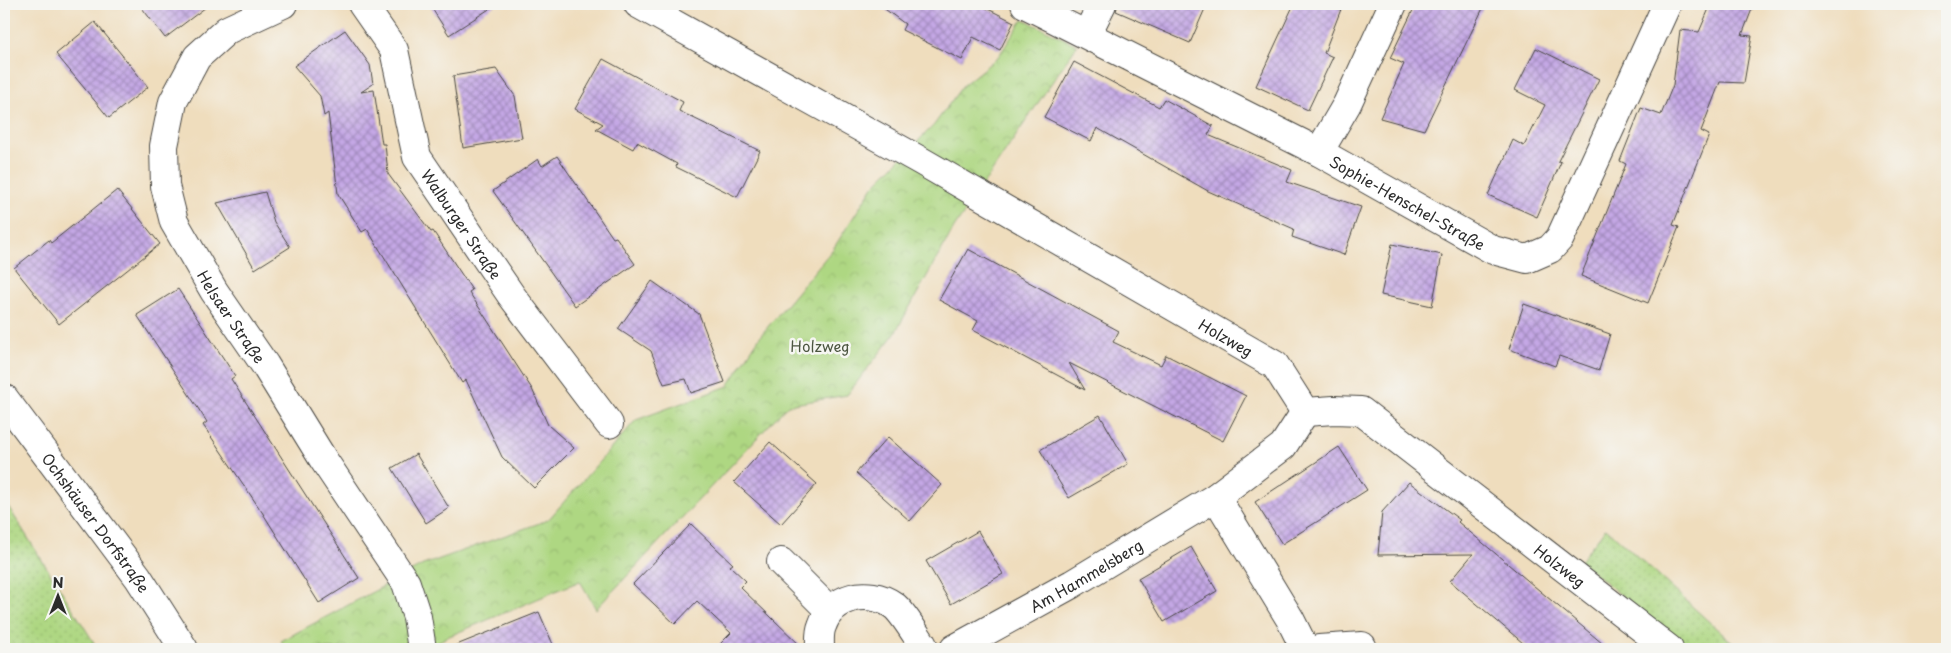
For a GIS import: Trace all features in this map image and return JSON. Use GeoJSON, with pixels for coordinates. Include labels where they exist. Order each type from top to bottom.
{"type":"FeatureCollection","features":[{"type":"Feature","properties":{"kind":"street","name":"Helsaer Straße"},"geometry":{"type":"LineString","coordinates":[[282,4],[227,30],[197,57],[172,102],[164,146],[165,186],[174,222],[214,291],[265,365],[323,459],[406,583],[417,618],[422,649]]}},
{"type":"Feature","properties":{"kind":"street","name":"Walburger Straße"},"geometry":{"type":"LineString","coordinates":[[362,4],[394,50],[417,157],[511,295],[609,424]]}},
{"type":"Feature","properties":{"kind":"street","name":"Holzweg"},"geometry":{"type":"LineString","coordinates":[[638,4],[920,161],[1275,365],[1306,412],[1361,411],[1669,649]]}},
{"type":"Feature","properties":{"kind":"street","name":"Sophie-Henschel-Straße"},"geometry":{"type":"LineString","coordinates":[[1025,4],[1319,152],[1493,250],[1527,259],[1550,250],[1560,238],[1668,4]]}},
{"type":"Feature","properties":{"kind":"street"},"geometry":{"type":"LineString","coordinates":[[1086,34],[1102,4]]}},
{"type":"Feature","properties":{"kind":"street"},"geometry":{"type":"LineString","coordinates":[[1319,152],[1347,104],[1393,4]]}},
{"type":"Feature","properties":{"kind":"street","name":"Ochshäuser Dorfstraße"},"geometry":{"type":"LineString","coordinates":[[4,398],[138,577],[184,649]]}},
{"type":"Feature","properties":{"kind":"street","name":"Am Hammelsberg"},"geometry":{"type":"LineString","coordinates":[[954,649],[1072,584],[1216,497],[1283,446],[1306,412]]}},
{"type":"Feature","properties":{"kind":"street"},"geometry":{"type":"LineString","coordinates":[[1216,497],[1290,618],[1305,649]]}},
{"type":"Feature","properties":{"kind":"street"},"geometry":{"type":"LineString","coordinates":[[781,562],[830,611]]}},
{"type":"Feature","properties":{"kind":"street"},"geometry":{"type":"LineString","coordinates":[[820,649],[821,627],[830,611],[844,600],[871,595],[894,605],[928,648]]}},
{"type":"Feature","properties":{"kind":"street"},"geometry":{"type":"LineString","coordinates":[[1319,649],[1362,646],[1363,649]]}},
{"type":"Feature","properties":{"kind":"green space","name":"Holzweg"},"geometry":{"type":"Polygon","coordinates":[[[1023,19],[1077,45],[954,228],[895,333],[847,395],[788,405],[596,609],[580,581],[447,637],[425,649],[286,649],[281,641],[423,565],[548,520],[636,420],[728,386],[761,335],[833,249],[874,185],[934,125],[963,85],[998,57],[1023,19]]]}},
{"type":"Feature","properties":{"kind":"green space"},"geometry":{"type":"Polygon","coordinates":[[[4,500],[98,649],[4,649],[4,500]]]}},
{"type":"Feature","properties":{"kind":"green space"},"geometry":{"type":"Polygon","coordinates":[[[1606,528],[1739,649],[1685,649],[1580,561],[1606,528]]]}},
{"type":"Feature","properties":{"kind":"building"},"geometry":{"type":"Polygon","coordinates":[[[139,4],[210,4],[165,38],[139,4]]]}},
{"type":"Feature","properties":{"kind":"building"},"geometry":{"type":"Polygon","coordinates":[[[429,4],[497,4],[449,35],[429,4]]]}},
{"type":"Feature","properties":{"kind":"building"},"geometry":{"type":"Polygon","coordinates":[[[878,4],[978,4],[1014,22],[1000,50],[973,37],[962,60],[902,30],[905,24],[878,4]]]}},
{"type":"Feature","properties":{"kind":"building"},"geometry":{"type":"Polygon","coordinates":[[[1118,4],[1207,4],[1190,43],[1116,11],[1118,4]]]}},
{"type":"Feature","properties":{"kind":"building"},"geometry":{"type":"Polygon","coordinates":[[[1294,4],[1343,4],[1324,53],[1333,57],[1308,110],[1256,86],[1294,4]]]}},
{"type":"Feature","properties":{"kind":"building"},"geometry":{"type":"Polygon","coordinates":[[[1416,4],[1485,4],[1424,130],[1380,118],[1404,64],[1390,58],[1416,4]]]}},
{"type":"Feature","properties":{"kind":"building"},"geometry":{"type":"Polygon","coordinates":[[[1711,4],[1754,4],[1742,35],[1752,36],[1744,83],[1720,82],[1701,131],[1709,135],[1673,225],[1679,227],[1648,303],[1581,276],[1626,164],[1620,161],[1641,108],[1661,115],[1673,85],[1680,30],[1699,32],[1711,4]]]}},
{"type":"Feature","properties":{"kind":"building"},"geometry":{"type":"Polygon","coordinates":[[[95,22],[148,87],[109,118],[56,54],[95,22]]]}},
{"type":"Feature","properties":{"kind":"building"},"geometry":{"type":"Polygon","coordinates":[[[345,30],[370,65],[373,84],[361,92],[374,90],[382,144],[385,144],[388,174],[431,232],[433,231],[472,290],[469,292],[532,389],[548,425],[574,448],[534,488],[502,457],[466,380],[462,383],[367,229],[362,232],[338,194],[328,113],[324,116],[320,96],[294,66],[345,30]]]}},
{"type":"Feature","properties":{"kind":"building"},"geometry":{"type":"Polygon","coordinates":[[[1536,48],[1599,79],[1558,161],[1561,162],[1537,217],[1488,195],[1513,140],[1524,146],[1545,105],[1515,90],[1536,48]]]}},
{"type":"Feature","properties":{"kind":"building"},"geometry":{"type":"Polygon","coordinates":[[[603,59],[683,102],[679,111],[760,151],[737,197],[676,167],[677,164],[637,142],[633,149],[596,129],[603,124],[575,109],[603,59]]]}},
{"type":"Feature","properties":{"kind":"building"},"geometry":{"type":"Polygon","coordinates":[[[1074,62],[1159,107],[1164,99],[1213,126],[1208,135],[1292,170],[1287,182],[1361,207],[1344,255],[1292,237],[1294,229],[1208,191],[1097,128],[1091,141],[1044,117],[1074,62]]]}},
{"type":"Feature","properties":{"kind":"building"},"geometry":{"type":"Polygon","coordinates":[[[496,69],[515,96],[522,138],[463,148],[453,76],[496,69]]]}},
{"type":"Feature","properties":{"kind":"building"},"geometry":{"type":"Polygon","coordinates":[[[557,156],[613,238],[616,237],[635,264],[575,306],[493,191],[538,159],[542,166],[557,156]]]}},
{"type":"Feature","properties":{"kind":"building"},"geometry":{"type":"Polygon","coordinates":[[[117,190],[160,244],[59,324],[14,268],[49,240],[51,243],[117,190]]]}},
{"type":"Feature","properties":{"kind":"building"},"geometry":{"type":"Polygon","coordinates":[[[265,192],[274,222],[290,247],[255,269],[217,203],[265,192]]]}},
{"type":"Feature","properties":{"kind":"building"},"geometry":{"type":"Polygon","coordinates":[[[1392,244],[1442,255],[1432,306],[1381,295],[1392,244]]]}},
{"type":"Feature","properties":{"kind":"building"},"geometry":{"type":"Polygon","coordinates":[[[968,249],[1119,331],[1113,342],[1161,365],[1166,355],[1246,396],[1223,441],[1069,363],[1085,390],[973,330],[978,321],[939,300],[968,249]]]}},
{"type":"Feature","properties":{"kind":"building"},"geometry":{"type":"Polygon","coordinates":[[[652,281],[699,314],[725,382],[691,393],[686,379],[664,384],[651,351],[618,329],[652,281]]]}},
{"type":"Feature","properties":{"kind":"building"},"geometry":{"type":"Polygon","coordinates":[[[178,289],[235,376],[231,379],[359,578],[319,603],[262,512],[203,425],[207,422],[137,315],[178,289]]]}},
{"type":"Feature","properties":{"kind":"building"},"geometry":{"type":"Polygon","coordinates":[[[1524,304],[1610,334],[1599,370],[1559,356],[1555,366],[1509,349],[1524,304]]]}},
{"type":"Feature","properties":{"kind":"building"},"geometry":{"type":"Polygon","coordinates":[[[1100,415],[1128,464],[1069,498],[1040,450],[1100,415]]]}},
{"type":"Feature","properties":{"kind":"building"},"geometry":{"type":"Polygon","coordinates":[[[888,437],[942,485],[910,521],[856,473],[888,437]]]}},
{"type":"Feature","properties":{"kind":"building"},"geometry":{"type":"Polygon","coordinates":[[[770,442],[817,484],[781,524],[734,482],[770,442]]]}},
{"type":"Feature","properties":{"kind":"building"},"geometry":{"type":"Polygon","coordinates":[[[1339,447],[1367,490],[1282,544],[1255,502],[1339,447]]]}},
{"type":"Feature","properties":{"kind":"building"},"geometry":{"type":"Polygon","coordinates":[[[416,454],[449,508],[426,523],[392,468],[416,454]]]}},
{"type":"Feature","properties":{"kind":"building"},"geometry":{"type":"Polygon","coordinates":[[[1409,482],[1460,520],[1458,522],[1609,649],[1530,649],[1450,581],[1473,554],[1378,555],[1382,512],[1409,482]]]}},
{"type":"Feature","properties":{"kind":"building"},"geometry":{"type":"Polygon","coordinates":[[[691,524],[733,564],[730,566],[746,581],[740,587],[804,649],[715,649],[731,633],[697,601],[675,624],[633,584],[691,524]]]}},
{"type":"Feature","properties":{"kind":"building"},"geometry":{"type":"Polygon","coordinates":[[[978,531],[1003,574],[951,604],[926,561],[978,531]]]}},
{"type":"Feature","properties":{"kind":"building"},"geometry":{"type":"Polygon","coordinates":[[[1191,547],[1217,591],[1164,622],[1138,578],[1191,547]]]}},
{"type":"Feature","properties":{"kind":"building"},"geometry":{"type":"Polygon","coordinates":[[[539,612],[555,649],[449,649],[449,648],[539,612]]]}}]}
